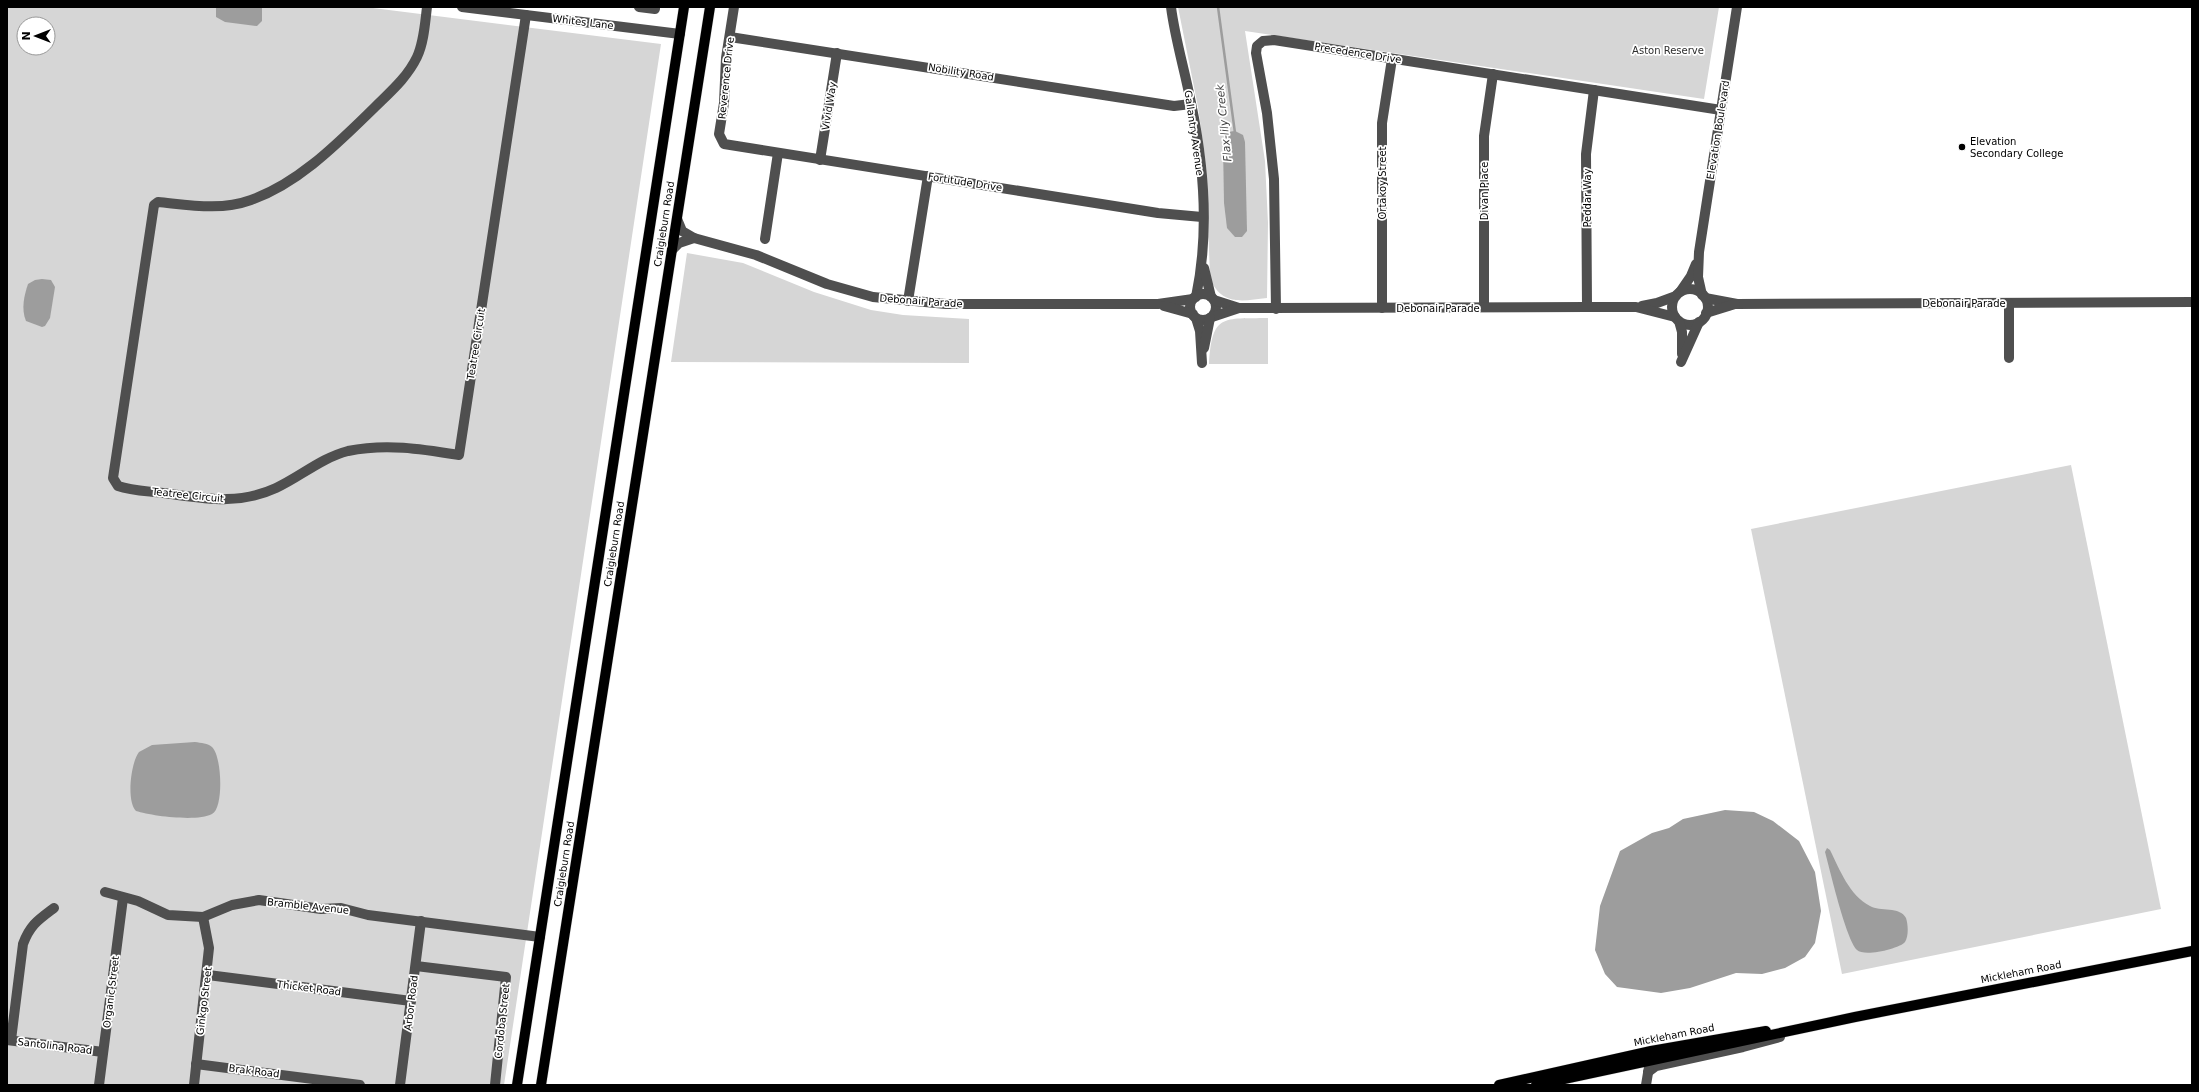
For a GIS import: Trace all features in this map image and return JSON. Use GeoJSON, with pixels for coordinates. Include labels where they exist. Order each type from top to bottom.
{"type":"FeatureCollection","features":[{"type":"Feature","properties":{"kind":"main road","name":"Craigieburn Road"},"geometry":{"type":"LineString","coordinates":[[517,1085],[684,7]]}},
{"type":"Feature","properties":{"kind":"main road","name":"Craigieburn Road"},"geometry":{"type":"LineString","coordinates":[[541,1085],[710,7]]}},
{"type":"Feature","properties":{"kind":"main road","name":"Mickleham Road"},"geometry":{"type":"LineString","coordinates":[[1499,1085],[2192,952]]}},
{"type":"Feature","properties":{"kind":"main road","name":"Mickleham Road"},"geometry":{"type":"LineString","coordinates":[[1536,1085],[1650,1056],[1807,1028],[1855,1017]]}},
{"type":"Feature","properties":{"kind":"street","name":"Teatree Circuit"},"geometry":{"type":"LineString","coordinates":[[427,7],[417,57],[406,74],[356,125],[311,166],[278,188],[251,200],[215,207],[158,202],[154,205],[113,478],[118,486],[210,499],[235,500],[258,496],[277,488],[321,462],[348,451],[397,446],[459,455],[526,15]]}},
{"type":"Feature","properties":{"kind":"street","name":"Whites Lane"},"geometry":{"type":"LineString","coordinates":[[462,7],[680,34]]}},
{"type":"Feature","properties":{"kind":"street"},"geometry":{"type":"LineString","coordinates":[[639,7],[655,9],[655,7]]}},
{"type":"Feature","properties":{"kind":"street","name":"Reverence Drive"},"geometry":{"type":"LineString","coordinates":[[728,145],[721,141],[719,134],[734,7]]}},
{"type":"Feature","properties":{"kind":"street","name":"Gallantry Avenue"},"geometry":{"type":"LineString","coordinates":[[1171,7],[1192,104],[1199,161],[1202,217],[1202,260],[1195,298]]}},
{"type":"Feature","properties":{"kind":"street","name":"Elevation Boulevard"},"geometry":{"type":"LineString","coordinates":[[1704,296],[1698,277],[1699,252],[1737,7]]}},
{"type":"Feature","properties":{"kind":"street","name":"Nobility Road"},"geometry":{"type":"LineString","coordinates":[[730,37],[1174,106],[1192,104]]}},
{"type":"Feature","properties":{"kind":"street","name":"Precedence Drive"},"geometry":{"type":"LineString","coordinates":[[1276,309],[1274,179],[1267,113],[1257,57],[1257,46],[1263,41],[1274,40],[1721,110]]}},
{"type":"Feature","properties":{"kind":"street","name":"Vivid Way"},"geometry":{"type":"LineString","coordinates":[[820,160],[837,53]]}},
{"type":"Feature","properties":{"kind":"street","name":"Ortakoy Street"},"geometry":{"type":"LineString","coordinates":[[1382,308],[1382,123],[1392,59]]}},
{"type":"Feature","properties":{"kind":"street","name":"Divan Place"},"geometry":{"type":"LineString","coordinates":[[1484,308],[1484,136],[1493,74]]}},
{"type":"Feature","properties":{"kind":"street","name":"Peddar Way"},"geometry":{"type":"LineString","coordinates":[[1587,307],[1586,154],[1594,90]]}},
{"type":"Feature","properties":{"kind":"street","name":"Fortitude Drive"},"geometry":{"type":"LineString","coordinates":[[728,145],[1183,216],[1202,217]]}},
{"type":"Feature","properties":{"kind":"street"},"geometry":{"type":"LineString","coordinates":[[765,239],[778,153]]}},
{"type":"Feature","properties":{"kind":"street"},"geometry":{"type":"LineString","coordinates":[[908,301],[928,176]]}},
{"type":"Feature","properties":{"kind":"street"},"geometry":{"type":"LineString","coordinates":[[677,219],[682,231],[694,238]]}},
{"type":"Feature","properties":{"kind":"street"},"geometry":{"type":"LineString","coordinates":[[672,250],[679,243],[694,238]]}},
{"type":"Feature","properties":{"kind":"street","name":"Debonair Parade"},"geometry":{"type":"LineString","coordinates":[[694,238],[756,255],[846,290],[873,298],[954,304],[1158,304],[1195,298]]}},
{"type":"Feature","properties":{"kind":"street","name":"Elevation Boulevard"},"geometry":{"type":"LineString","coordinates":[[1678,294],[1691,276],[1699,252]]}},
{"type":"Feature","properties":{"kind":"street","name":"Gallantry Avenue"},"geometry":{"type":"LineString","coordinates":[[1202,260],[1212,298]]}},
{"type":"Feature","properties":{"kind":"street"},"geometry":{"type":"LineString","coordinates":[[1694,290],[1704,296],[1706,314],[1699,322],[1681,362],[1683,346],[1677,319],[1672,306],[1678,294],[1694,290]]}},
{"type":"Feature","properties":{"kind":"street"},"geometry":{"type":"LineString","coordinates":[[1203,294],[1212,298],[1216,310],[1211,318],[1202,359],[1200,331],[1191,307],[1195,298],[1203,294]]}},
{"type":"Feature","properties":{"kind":"street","name":"Debonair Parade"},"geometry":{"type":"LineString","coordinates":[[1212,298],[1239,308],[1276,309],[1636,307],[1657,303],[1678,294]]}},
{"type":"Feature","properties":{"kind":"street","name":"Debonair Parade"},"geometry":{"type":"LineString","coordinates":[[1704,296],[1737,304],[2192,302]]}},
{"type":"Feature","properties":{"kind":"street"},"geometry":{"type":"LineString","coordinates":[[2009,303],[2009,358]]}},
{"type":"Feature","properties":{"kind":"street","name":"Debonair Parade"},"geometry":{"type":"LineString","coordinates":[[1158,304],[1194,316]]}},
{"type":"Feature","properties":{"kind":"street","name":"Debonair Parade"},"geometry":{"type":"LineString","coordinates":[[1706,314],[1737,304]]}},
{"type":"Feature","properties":{"kind":"street","name":"Debonair Parade"},"geometry":{"type":"LineString","coordinates":[[1636,307],[1677,319]]}},
{"type":"Feature","properties":{"kind":"street","name":"Debonair Parade"},"geometry":{"type":"LineString","coordinates":[[1211,318],[1239,308]]}},
{"type":"Feature","properties":{"kind":"street"},"geometry":{"type":"LineString","coordinates":[[1194,316],[1203,320],[1211,318]]}},
{"type":"Feature","properties":{"kind":"street"},"geometry":{"type":"LineString","coordinates":[[1677,319],[1689,325],[1699,322]]}},
{"type":"Feature","properties":{"kind":"street","name":"Bramble Avenue"},"geometry":{"type":"LineString","coordinates":[[105,892],[138,901],[168,915],[204,917],[232,905],[259,900],[321,909],[341,908],[368,915],[540,937]]}},
{"type":"Feature","properties":{"kind":"street","name":"Organic Street"},"geometry":{"type":"LineString","coordinates":[[99,1085],[123,898]]}},
{"type":"Feature","properties":{"kind":"street"},"geometry":{"type":"LineString","coordinates":[[9,1040],[23,944],[28,930],[33,924],[54,908]]}},
{"type":"Feature","properties":{"kind":"street","name":"Ginkgo Street"},"geometry":{"type":"LineString","coordinates":[[194,1085],[210,948],[204,917]]}},
{"type":"Feature","properties":{"kind":"street","name":"Arbor Road"},"geometry":{"type":"LineString","coordinates":[[400,1085],[421,921]]}},
{"type":"Feature","properties":{"kind":"street","name":"Cordoba Street"},"geometry":{"type":"LineString","coordinates":[[416,966],[506,977],[494,1085]]}},
{"type":"Feature","properties":{"kind":"street","name":"Thicket Road"},"geometry":{"type":"LineString","coordinates":[[208,975],[411,1001]]}},
{"type":"Feature","properties":{"kind":"street"},"geometry":{"type":"LineString","coordinates":[[1648,1072],[1656,1066],[1768,1041],[1807,1028]]}},
{"type":"Feature","properties":{"kind":"street","name":"Santolina Road"},"geometry":{"type":"LineString","coordinates":[[9,1040],[103,1052]]}},
{"type":"Feature","properties":{"kind":"street"},"geometry":{"type":"LineString","coordinates":[[1646,1085],[1650,1056]]}},
{"type":"Feature","properties":{"kind":"street","name":"Brak Road"},"geometry":{"type":"LineString","coordinates":[[196,1064],[360,1085]]}},
{"type":"Feature","properties":{"kind":"green space"},"geometry":{"type":"Polygon","coordinates":[[[7,7],[365,7],[661,44],[504,1085],[7,1085],[7,7]]]}},
{"type":"Feature","properties":{"kind":"green space","name":"Aston Reserve"},"geometry":{"type":"Polygon","coordinates":[[[1178,7],[1719,7],[1704,99],[1245,31],[1265,161],[1268,223],[1267,298],[1233,300],[1220,293],[1210,278],[1206,164],[1198,107],[1178,7]]]}},
{"type":"Feature","properties":{"kind":"green space"},"geometry":{"type":"Polygon","coordinates":[[[687,253],[743,263],[814,292],[871,310],[903,315],[969,319],[969,363],[671,362],[687,253]]]}},
{"type":"Feature","properties":{"kind":"green space"},"geometry":{"type":"Polygon","coordinates":[[[1240,318],[1268,318],[1268,364],[1209,364],[1213,335],[1217,327],[1223,322],[1240,318]]]}},
{"type":"Feature","properties":{"kind":"green space"},"geometry":{"type":"Polygon","coordinates":[[[2071,465],[2161,909],[1842,974],[1751,529],[2071,465]]]}},
{"type":"Feature","properties":{"kind":"shaded area"},"geometry":{"type":"Polygon","coordinates":[[[216,7],[262,7],[262,21],[257,26],[225,22],[216,17],[216,7]]]}},
{"type":"Feature","properties":{"kind":"shaded area"},"geometry":{"type":"Polygon","coordinates":[[[1235,131],[1243,135],[1245,142],[1247,231],[1242,237],[1235,237],[1227,228],[1224,203],[1223,144],[1227,132],[1235,131]]]}},
{"type":"Feature","properties":{"kind":"shaded area"},"geometry":{"type":"Polygon","coordinates":[[[35,280],[51,280],[55,287],[50,318],[45,326],[42,327],[26,321],[23,307],[28,284],[35,280]]]}},
{"type":"Feature","properties":{"kind":"shaded area"},"geometry":{"type":"Polygon","coordinates":[[[195,742],[204,743],[212,747],[218,760],[220,771],[220,793],[216,810],[212,814],[196,818],[153,815],[136,811],[133,806],[130,791],[132,772],[139,752],[152,745],[195,742]]]}},
{"type":"Feature","properties":{"kind":"shaded area"},"geometry":{"type":"Polygon","coordinates":[[[1725,810],[1754,812],[1773,821],[1799,841],[1815,872],[1821,911],[1815,943],[1805,957],[1785,968],[1762,974],[1736,973],[1690,988],[1661,993],[1617,987],[1605,974],[1595,950],[1600,906],[1620,851],[1652,833],[1669,828],[1683,819],[1725,810]]]}},
{"type":"Feature","properties":{"kind":"shaded area"},"geometry":{"type":"Polygon","coordinates":[[[1827,848],[1830,850],[1846,881],[1856,895],[1874,908],[1895,911],[1903,914],[1906,918],[1908,933],[1905,942],[1902,945],[1867,953],[1857,950],[1848,933],[1839,904],[1825,852],[1827,848]]]}},
{"type":"Feature","properties":{"kind":"waterway","name":"Flax-lily Creek"},"geometry":{"type":"LineString","coordinates":[[1218,7],[1235,133]]}},
{"type":"Feature","properties":{"kind":"place","name":"Elevation Secondary College"},"geometry":{"type":"Point","coordinates":[1962,147]}}]}
